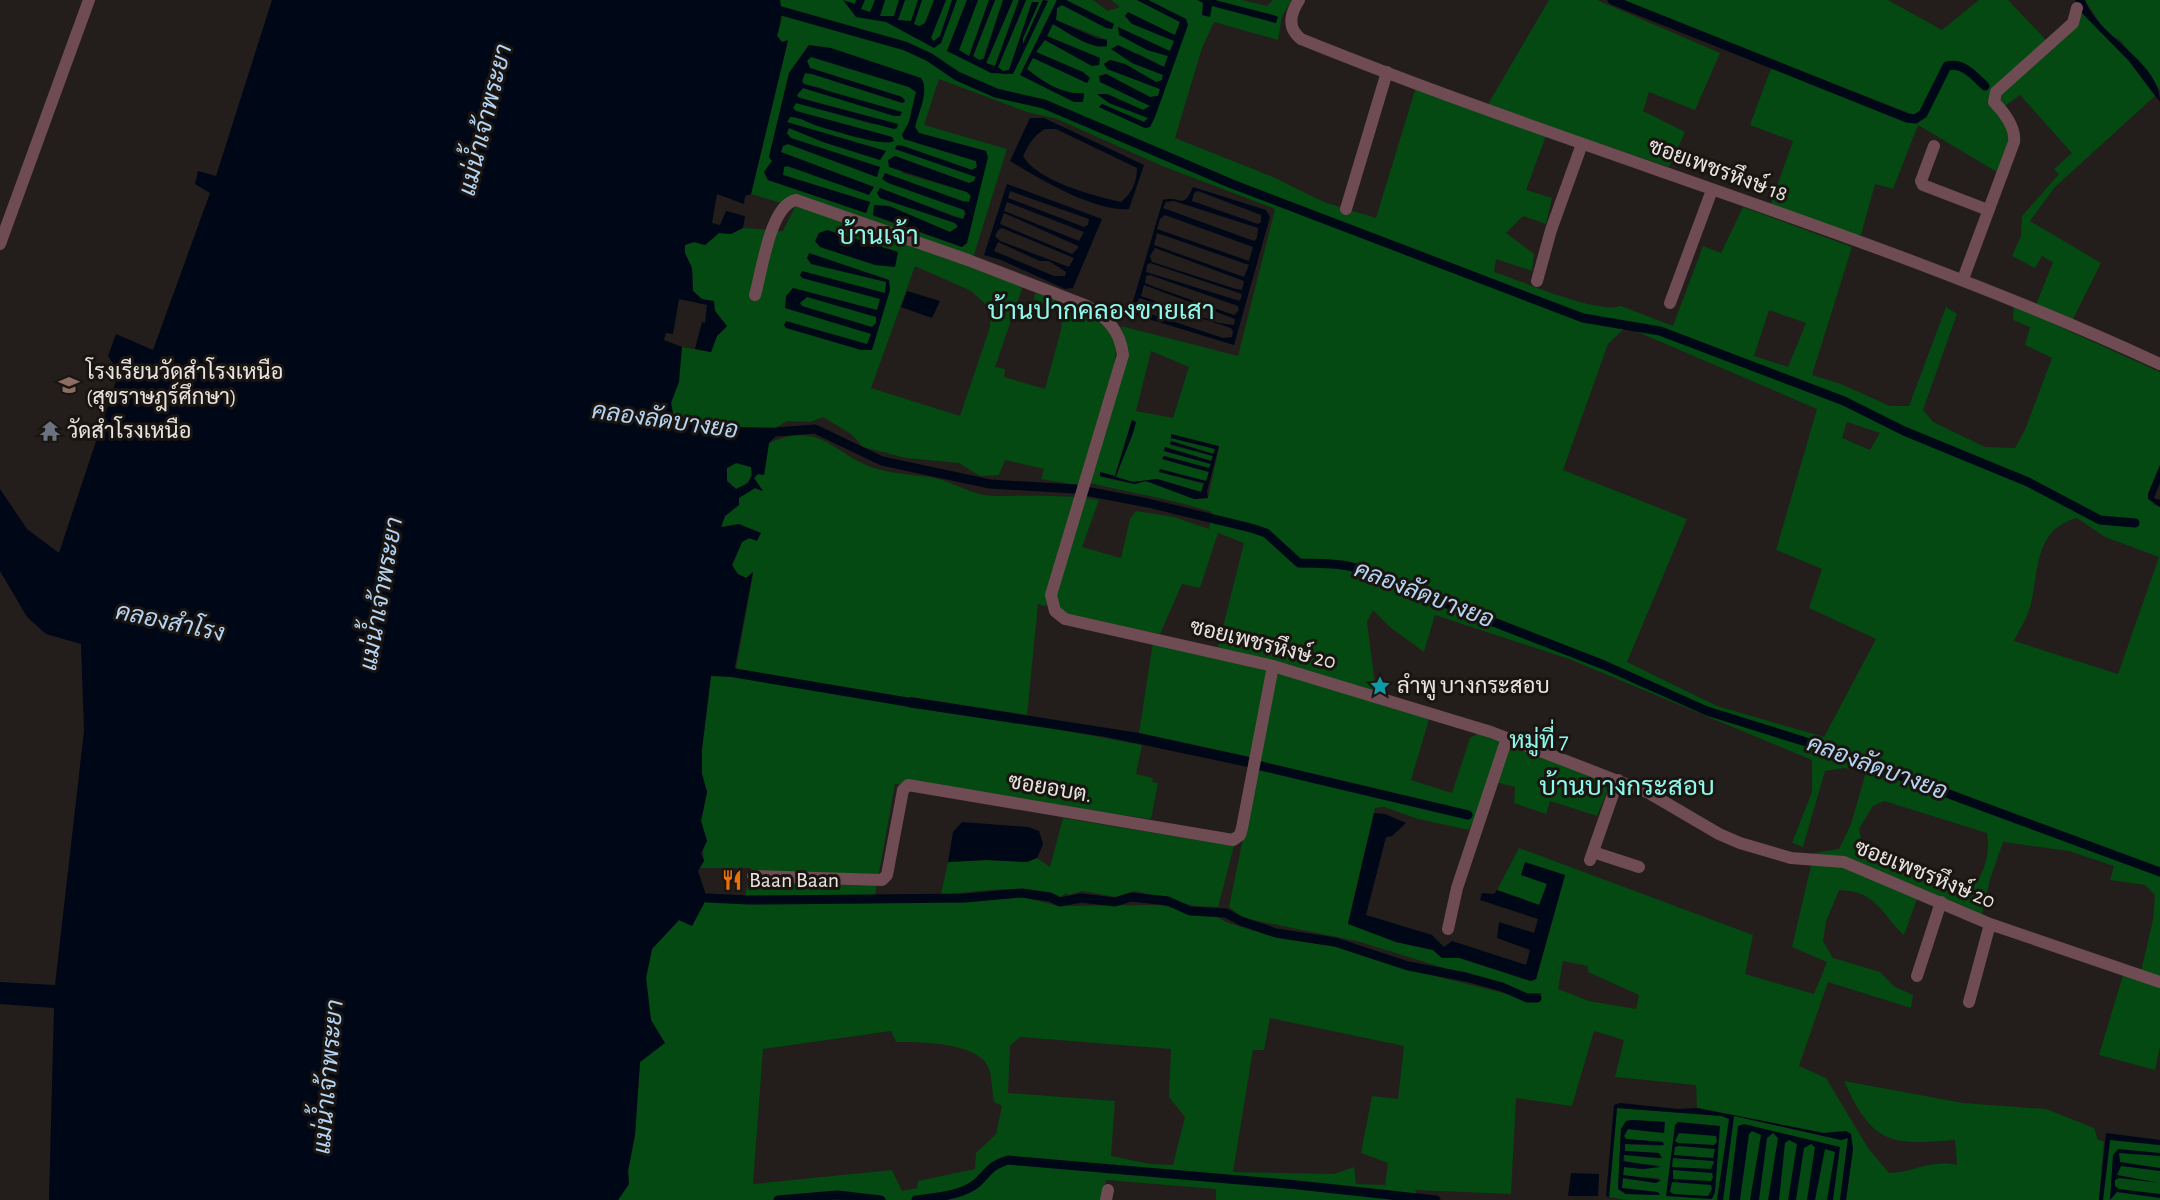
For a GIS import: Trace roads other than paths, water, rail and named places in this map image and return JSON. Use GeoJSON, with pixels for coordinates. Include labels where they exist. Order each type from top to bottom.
{"type":"FeatureCollection","features":[{"type":"Feature","properties":{"kind":"street"},"geometry":{"type":"LineString","coordinates":[[0,244],[89,0]]}},
{"type":"Feature","properties":{"kind":"street","name":"ซอยเพชรหึงษ์ 18"},"geometry":{"type":"LineString","coordinates":[[1299,0],[1293,9],[1291,23],[1296,35],[1387,72],[1582,144],[1963,279],[2160,364]]}},
{"type":"Feature","properties":{"kind":"street"},"geometry":{"type":"LineString","coordinates":[[1963,279],[2015,134],[2001,109],[1994,102],[1996,92],[2073,23],[2077,8]]}},
{"type":"Feature","properties":{"kind":"street"},"geometry":{"type":"LineString","coordinates":[[1346,209],[1387,72]]}},
{"type":"Feature","properties":{"kind":"street"},"geometry":{"type":"LineString","coordinates":[[1537,281],[1551,230],[1582,144]]}},
{"type":"Feature","properties":{"kind":"street"},"geometry":{"type":"LineString","coordinates":[[1934,146],[1921,182],[1923,185],[1988,210]]}},
{"type":"Feature","properties":{"kind":"street"},"geometry":{"type":"LineString","coordinates":[[1670,303],[1712,190]]}},
{"type":"Feature","properties":{"kind":"street","name":"ซอยเพชรหึงษ์ 20"},"geometry":{"type":"LineString","coordinates":[[755,295],[775,219],[785,206],[796,200],[968,260],[1101,314],[1113,326],[1121,342],[1123,355],[1086,475],[1079,508],[1051,595],[1055,611],[1065,619],[1273,666],[1507,738],[1618,780],[1665,801],[1708,828],[1740,843],[1791,858],[1845,862],[1990,924],[2160,982]]}},
{"type":"Feature","properties":{"kind":"street","name":"ซอยอบต."},"geometry":{"type":"LineString","coordinates":[[753,876],[882,880],[887,874],[903,790],[908,785],[1233,840],[1240,835],[1242,828],[1273,666]]}},
{"type":"Feature","properties":{"kind":"street"},"geometry":{"type":"LineString","coordinates":[[1448,929],[1460,878],[1507,738]]}},
{"type":"Feature","properties":{"kind":"street"},"geometry":{"type":"LineString","coordinates":[[1618,780],[1592,856],[1639,867]]}},
{"type":"Feature","properties":{"kind":"street"},"geometry":{"type":"LineString","coordinates":[[1917,976],[1941,902]]}},
{"type":"Feature","properties":{"kind":"street"},"geometry":{"type":"LineString","coordinates":[[1969,1002],[1990,924]]}},
{"type":"Feature","properties":{"kind":"water"},"geometry":{"type":"Polygon","coordinates":[[[272,0],[780,0],[781,17],[777,36],[782,42],[788,40],[751,194],[745,196],[744,204],[717,194],[712,223],[720,225],[726,211],[745,216],[743,228],[731,234],[719,233],[705,245],[694,242],[685,245],[685,253],[692,268],[693,291],[702,299],[714,301],[715,311],[727,326],[717,336],[711,352],[695,349],[702,322],[705,323],[707,305],[679,299],[673,334],[666,333],[664,340],[682,347],[679,382],[671,403],[673,414],[706,426],[775,428],[775,437],[769,443],[764,475],[758,474],[754,478],[763,491],[755,488],[739,498],[739,505],[725,516],[721,527],[739,524],[761,533],[757,541],[749,538],[742,542],[732,565],[738,574],[746,578],[753,572],[733,677],[711,676],[702,749],[702,774],[707,792],[701,821],[707,841],[701,853],[704,861],[698,871],[707,898],[692,926],[679,920],[652,949],[646,978],[651,1020],[665,1043],[640,1062],[635,1135],[628,1171],[629,1184],[618,1200],[49,1200],[54,1008],[0,1004],[0,982],[55,985],[84,731],[81,644],[46,634],[27,617],[0,571],[0,489],[27,529],[59,553],[119,372],[108,356],[116,334],[153,350],[210,193],[195,184],[198,171],[216,176],[272,0]],[[736,463],[727,468],[727,481],[736,489],[748,483],[752,475],[751,467],[736,463]]]}},
{"type":"Feature","properties":{"kind":"water"},"geometry":{"type":"Polygon","coordinates":[[[843,0],[855,4],[856,0],[865,0],[861,9],[870,12],[875,0],[885,0],[880,16],[894,16],[899,0],[905,0],[898,20],[911,21],[918,0],[922,0],[914,24],[919,26],[925,23],[934,0],[946,0],[931,38],[934,41],[940,36],[952,0],[957,0],[941,43],[934,48],[886,22],[856,17],[843,0]]]}},
{"type":"Feature","properties":{"kind":"water"},"geometry":{"type":"Polygon","coordinates":[[[967,0],[978,0],[959,50],[969,56],[989,0],[995,0],[973,56],[979,60],[984,59],[1003,0],[1013,0],[986,63],[995,66],[1019,0],[1026,0],[998,67],[1003,71],[1009,70],[1032,2],[1039,2],[1023,38],[1023,44],[1043,0],[1048,1],[1013,74],[991,73],[947,51],[967,0]]]}},
{"type":"Feature","properties":{"kind":"water"},"geometry":{"type":"Polygon","coordinates":[[[1057,0],[1066,0],[1114,24],[1112,29],[1106,28],[1062,5],[1057,8],[1056,20],[1096,38],[1107,40],[1107,46],[1101,47],[1087,43],[1053,24],[1047,36],[1100,58],[1099,65],[1092,66],[1045,40],[1036,52],[1083,72],[1090,78],[1087,83],[1033,58],[1027,69],[1061,90],[1084,93],[1083,102],[1074,102],[1020,75],[1057,0]]]}},
{"type":"Feature","properties":{"kind":"water"},"geometry":{"type":"Polygon","coordinates":[[[1137,0],[1148,0],[1186,19],[1188,25],[1155,117],[1150,127],[1145,128],[1099,107],[1102,104],[1144,122],[1148,118],[1109,103],[1097,94],[1107,94],[1143,110],[1150,106],[1100,82],[1099,76],[1106,74],[1150,97],[1158,96],[1160,89],[1107,69],[1104,64],[1110,60],[1125,64],[1156,82],[1162,80],[1163,75],[1132,63],[1111,49],[1118,45],[1164,67],[1168,56],[1147,50],[1119,35],[1118,27],[1170,51],[1174,41],[1132,24],[1125,16],[1128,12],[1175,35],[1180,22],[1137,0]]]}},
{"type":"Feature","properties":{"kind":"water"},"geometry":{"type":"Polygon","coordinates":[[[1197,0],[1215,0],[1278,17],[1276,23],[1212,6],[1210,17],[1202,15],[1203,3],[1197,0]]]}},
{"type":"Feature","properties":{"kind":"water"},"geometry":{"type":"Polygon","coordinates":[[[2075,0],[2085,0],[2102,26],[2140,61],[2157,87],[2160,102],[2129,61],[2082,13],[2075,0]]]}},
{"type":"Feature","properties":{"kind":"water"},"geometry":{"type":"Polygon","coordinates":[[[809,45],[831,48],[921,78],[924,95],[915,127],[919,133],[986,151],[988,157],[967,243],[962,247],[873,215],[874,205],[889,206],[950,232],[958,227],[955,223],[880,198],[877,193],[880,188],[952,216],[963,219],[966,214],[964,210],[882,179],[885,173],[962,201],[969,202],[971,196],[967,192],[889,167],[888,160],[895,156],[969,183],[976,177],[895,149],[897,145],[903,146],[972,170],[977,167],[976,161],[904,139],[902,135],[909,122],[916,92],[909,87],[811,57],[807,61],[810,68],[902,97],[905,101],[903,103],[805,73],[802,81],[804,84],[902,112],[900,116],[894,116],[803,88],[797,95],[799,98],[898,124],[897,128],[796,103],[793,108],[796,111],[892,137],[894,141],[880,142],[859,138],[794,117],[790,117],[787,122],[886,151],[880,160],[823,142],[789,128],[787,133],[791,138],[880,167],[877,177],[788,144],[783,146],[781,152],[874,187],[869,195],[787,166],[784,167],[783,175],[870,202],[866,213],[768,180],[764,172],[772,161],[769,157],[789,73],[809,45]]]}},
{"type":"Feature","properties":{"kind":"water"},"geometry":{"type":"Polygon","coordinates":[[[1030,118],[1044,118],[1144,165],[1129,209],[1115,209],[1068,193],[1010,161],[1030,118]],[[1045,129],[1037,134],[1023,156],[1030,165],[1040,173],[1067,186],[1121,202],[1125,199],[1133,187],[1137,168],[1056,129],[1045,129]]]}},
{"type":"Feature","properties":{"kind":"water"},"geometry":{"type":"Polygon","coordinates":[[[1007,184],[1102,219],[1073,288],[1065,289],[1001,260],[984,255],[1007,184]],[[1010,191],[1008,198],[1084,227],[1088,225],[1089,219],[1010,191]],[[1007,202],[1004,211],[1079,241],[1084,232],[1007,202]],[[1004,213],[1000,224],[1072,254],[1078,248],[1078,246],[1004,213]],[[1002,228],[995,236],[1000,241],[1069,267],[1074,258],[1002,228]],[[998,242],[994,251],[1054,276],[1065,276],[1066,272],[1049,261],[1040,261],[998,242]]]}},
{"type":"Feature","properties":{"kind":"water"},"geometry":{"type":"Polygon","coordinates":[[[1193,187],[1266,210],[1270,217],[1234,345],[1132,314],[1131,308],[1163,200],[1181,201],[1190,194],[1193,187]],[[1198,191],[1194,193],[1192,201],[1258,224],[1261,222],[1261,215],[1198,191]],[[1174,201],[1166,202],[1163,208],[1254,241],[1257,238],[1258,228],[1174,201]],[[1165,215],[1160,219],[1157,229],[1249,261],[1253,247],[1165,215]],[[1157,233],[1154,245],[1244,277],[1249,265],[1157,233]],[[1155,248],[1150,256],[1152,262],[1242,290],[1244,281],[1155,248]],[[1150,263],[1147,265],[1146,272],[1240,301],[1242,294],[1150,263]],[[1150,275],[1146,276],[1145,283],[1234,315],[1239,310],[1238,306],[1150,275]],[[1144,285],[1141,296],[1219,323],[1234,325],[1235,319],[1144,285]],[[1139,298],[1136,306],[1142,311],[1223,338],[1232,337],[1231,328],[1139,298]]]}},
{"type":"Feature","properties":{"kind":"water"},"geometry":{"type":"Polygon","coordinates":[[[827,230],[898,252],[895,267],[875,265],[820,247],[815,241],[819,233],[827,230]]]}},
{"type":"Feature","properties":{"kind":"water"},"geometry":{"type":"Polygon","coordinates":[[[809,253],[889,280],[890,290],[872,350],[861,350],[786,328],[784,325],[786,321],[867,344],[871,334],[785,308],[786,296],[793,288],[877,310],[880,299],[802,278],[800,275],[802,271],[885,293],[886,282],[811,264],[807,258],[809,253]],[[807,297],[800,303],[802,306],[872,327],[876,323],[876,317],[807,297]]]}},
{"type":"Feature","properties":{"kind":"water"},"geometry":{"type":"Polygon","coordinates":[[[907,291],[940,301],[932,318],[901,307],[907,291]]]}},
{"type":"Feature","properties":{"kind":"water"},"geometry":{"type":"Polygon","coordinates":[[[1132,420],[1136,422],[1116,477],[1133,482],[1157,479],[1201,492],[1204,483],[1159,472],[1160,469],[1206,481],[1209,472],[1162,459],[1164,456],[1209,468],[1211,464],[1164,451],[1165,447],[1211,461],[1213,456],[1170,444],[1171,441],[1213,454],[1215,449],[1171,438],[1171,434],[1219,446],[1207,491],[1208,498],[1194,499],[1146,481],[1135,484],[1100,476],[1100,472],[1115,476],[1132,420]]]}},
{"type":"Feature","properties":{"kind":"water"},"geometry":{"type":"Polygon","coordinates":[[[2160,465],[2160,483],[2154,498],[2160,500],[2160,507],[2148,499],[2148,494],[2160,465]]]}},
{"type":"Feature","properties":{"kind":"water"},"geometry":{"type":"Polygon","coordinates":[[[910,697],[1139,733],[1249,757],[1248,767],[1106,737],[908,707],[910,697]]]}},
{"type":"Feature","properties":{"kind":"water"},"geometry":{"type":"Polygon","coordinates":[[[1374,813],[1385,814],[1406,823],[1392,836],[1386,837],[1366,915],[1432,935],[1444,947],[1452,941],[1526,965],[1530,950],[1497,938],[1499,922],[1534,933],[1538,919],[1480,900],[1482,893],[1494,894],[1497,890],[1539,905],[1547,884],[1521,875],[1525,862],[1565,875],[1536,979],[1531,981],[1460,958],[1442,958],[1433,950],[1396,942],[1348,924],[1374,813]]]}},
{"type":"Feature","properties":{"kind":"water"},"geometry":{"type":"Polygon","coordinates":[[[962,822],[1028,827],[1039,831],[1043,844],[1037,858],[1027,862],[986,860],[948,862],[953,832],[962,822]]]}},
{"type":"Feature","properties":{"kind":"water"},"geometry":{"type":"Polygon","coordinates":[[[1620,1103],[1678,1109],[1697,1108],[1824,1133],[1846,1131],[1851,1134],[1853,1149],[1846,1200],[1840,1200],[1848,1138],[1841,1140],[1734,1116],[1723,1200],[1717,1200],[1729,1119],[1722,1116],[1617,1108],[1609,1197],[1606,1196],[1614,1105],[1620,1103]]]}},
{"type":"Feature","properties":{"kind":"water"},"geometry":{"type":"Polygon","coordinates":[[[1626,1121],[1665,1122],[1664,1133],[1628,1129],[1624,1136],[1626,1139],[1663,1142],[1664,1145],[1625,1144],[1625,1151],[1659,1153],[1662,1158],[1624,1155],[1623,1161],[1661,1167],[1643,1169],[1624,1167],[1623,1175],[1661,1180],[1656,1183],[1623,1178],[1622,1188],[1658,1192],[1660,1195],[1626,1194],[1618,1189],[1621,1129],[1626,1121]]]}},
{"type":"Feature","properties":{"kind":"water"},"geometry":{"type":"Polygon","coordinates":[[[1678,1122],[1720,1126],[1715,1192],[1712,1199],[1666,1196],[1675,1125],[1678,1122]],[[1679,1133],[1675,1141],[1714,1145],[1717,1142],[1716,1136],[1679,1133]],[[1679,1146],[1675,1147],[1674,1155],[1713,1158],[1715,1149],[1679,1146]],[[1673,1158],[1672,1167],[1711,1169],[1714,1162],[1673,1158]],[[1673,1170],[1673,1179],[1711,1181],[1712,1173],[1673,1170]],[[1672,1182],[1670,1192],[1708,1196],[1712,1189],[1711,1185],[1672,1182]]]}},
{"type":"Feature","properties":{"kind":"water"},"geometry":{"type":"Polygon","coordinates":[[[1744,1124],[1840,1147],[1833,1200],[1827,1200],[1835,1152],[1825,1149],[1815,1200],[1807,1200],[1815,1147],[1811,1144],[1804,1148],[1796,1200],[1788,1200],[1797,1144],[1789,1140],[1785,1143],[1779,1200],[1768,1200],[1778,1138],[1773,1133],[1767,1138],[1759,1200],[1750,1200],[1761,1135],[1752,1131],[1749,1134],[1740,1200],[1729,1200],[1738,1126],[1744,1124]]]}},
{"type":"Feature","properties":{"kind":"water"},"geometry":{"type":"Polygon","coordinates":[[[2106,1133],[2160,1140],[2160,1145],[2110,1140],[2103,1200],[2099,1200],[2106,1133]]]}},
{"type":"Feature","properties":{"kind":"water"},"geometry":{"type":"Polygon","coordinates":[[[2118,1149],[2160,1153],[2160,1156],[2119,1153],[2120,1162],[2160,1168],[2160,1171],[2121,1166],[2117,1175],[2160,1183],[2119,1178],[2115,1180],[2115,1186],[2119,1189],[2160,1194],[2160,1198],[2117,1192],[2110,1200],[2113,1155],[2118,1149]]]}},
{"type":"Feature","properties":{"kind":"water"},"geometry":{"type":"Polygon","coordinates":[[[1571,1173],[1599,1174],[1598,1196],[1568,1196],[1571,1173]]]}},
{"type":"Feature","properties":{"kind":"waterway"},"geometry":{"type":"LineString","coordinates":[[1612,0],[1907,118],[1915,119],[1923,114],[1947,66],[1964,68],[1985,86]]}},
{"type":"Feature","properties":{"kind":"waterway"},"geometry":{"type":"LineString","coordinates":[[771,8],[905,46],[929,57],[957,76],[996,93],[1044,104],[1232,184],[1583,318],[1660,331],[1844,401],[1904,431],[2028,482],[2100,520],[2135,523]]}},
{"type":"Feature","properties":{"kind":"waterway","name":"คลองลัดบางยอ"},"geometry":{"type":"LineString","coordinates":[[764,433],[815,429],[882,461],[990,484],[1075,489],[1148,503],[1251,528],[1266,533],[1299,563],[1337,564],[1358,568],[1604,665],[1707,711],[1819,746],[2160,872]]}},
{"type":"Feature","properties":{"kind":"waterway"},"geometry":{"type":"LineString","coordinates":[[723,671],[919,704]]}},
{"type":"Feature","properties":{"kind":"waterway"},"geometry":{"type":"LineString","coordinates":[[1261,766],[1468,815]]}},
{"type":"Feature","properties":{"kind":"waterway"},"geometry":{"type":"LineString","coordinates":[[707,898],[749,900],[965,898],[1022,893],[1050,897],[1060,902],[1081,898],[1115,902],[1131,897],[1168,901],[1190,911],[1226,913],[1241,921],[1276,933],[1335,942],[1408,966],[1466,977],[1502,987],[1527,998],[1537,998]]}},
{"type":"Feature","properties":{"kind":"waterway"},"geometry":{"type":"LineString","coordinates":[[916,1200],[964,1191],[977,1183],[993,1167],[1008,1160],[1298,1185],[1436,1200]]}},
{"type":"Feature","properties":{"kind":"waterway"},"geometry":{"type":"LineString","coordinates":[[778,1200],[837,1195],[881,1200]]}},
{"type":"Feature","properties":{"kind":"place","name":"โรงเรียนวัดสำโรงเหนือ (สุขราษฎร์ศึกษา)"},"geometry":{"type":"Point","coordinates":[69,385]}},
{"type":"Feature","properties":{"kind":"place","name":"วัดสำโรงเหนือ"},"geometry":{"type":"Point","coordinates":[50,431]}},
{"type":"Feature","properties":{"kind":"place","name":"ลำพู บางกระสอบ"},"geometry":{"type":"Point","coordinates":[1380,686]}},
{"type":"Feature","properties":{"kind":"place","name":"Baan Baan"},"geometry":{"type":"Point","coordinates":[732,880]}},
{"type":"Feature","properties":{"kind":"district","name":"บ้านเจ้า"},"geometry":{"type":"Point","coordinates":[878,236]}},
{"type":"Feature","properties":{"kind":"district","name":"บ้านปากคลองขายเสา"},"geometry":{"type":"Point","coordinates":[1101,311]}},
{"type":"Feature","properties":{"kind":"district","name":"หมู่ที่ 7"},"geometry":{"type":"Point","coordinates":[1539,741]}},
{"type":"Feature","properties":{"kind":"district","name":"บ้านบางกระสอบ"},"geometry":{"type":"Point","coordinates":[1627,787]}},
{"type":"Feature","properties":{"kind":"water label","name":"แม่น้ำเจ้าพระยา"},"geometry":{"type":"Point","coordinates":[486,120]}},
{"type":"Feature","properties":{"kind":"water label","name":"แม่น้ำเจ้าพระยา"},"geometry":{"type":"Point","coordinates":[382,594]}},
{"type":"Feature","properties":{"kind":"water label","name":"คลองสำโรง"},"geometry":{"type":"Point","coordinates":[170,623]}},
{"type":"Feature","properties":{"kind":"water label","name":"แม่น้ำเจ้าพระยา"},"geometry":{"type":"Point","coordinates":[329,1077]}}]}
